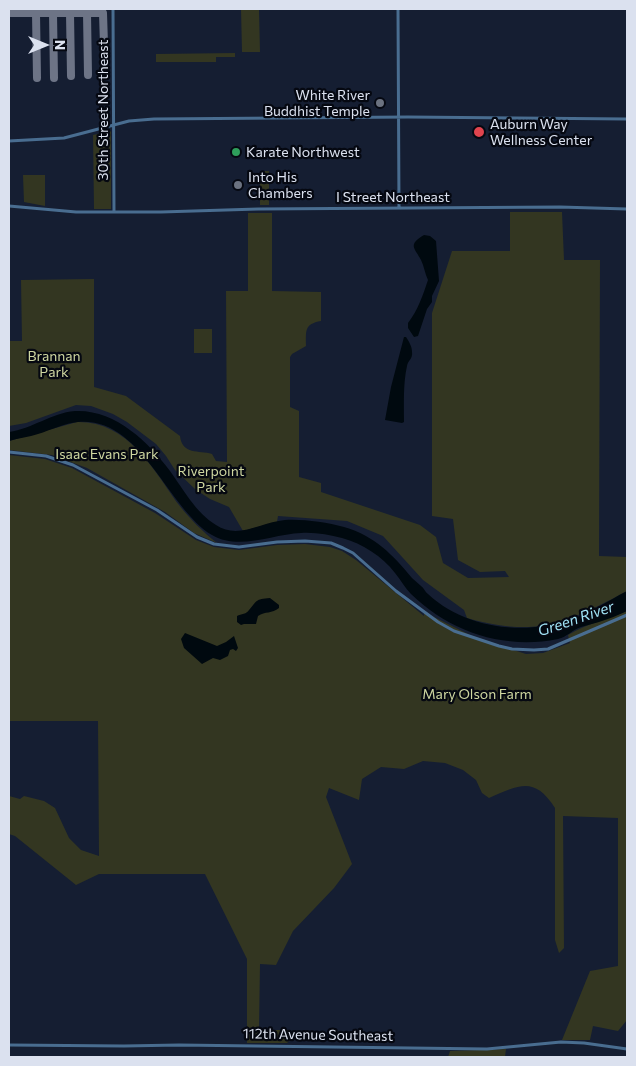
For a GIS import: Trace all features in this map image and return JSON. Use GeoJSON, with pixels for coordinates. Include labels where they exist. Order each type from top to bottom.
{"type":"FeatureCollection","features":[{"type":"Feature","properties":{"kind":"street","name":"30th Street Northeast"},"geometry":{"type":"LineString","coordinates":[[113,9],[114,212]]}},
{"type":"Feature","properties":{"kind":"street"},"geometry":{"type":"LineString","coordinates":[[398,9],[399,208]]}},
{"type":"Feature","properties":{"kind":"street"},"geometry":{"type":"LineString","coordinates":[[9,141],[64,138],[136,120],[160,118],[627,119]]}},
{"type":"Feature","properties":{"kind":"street","name":"I Street Northeast"},"geometry":{"type":"LineString","coordinates":[[9,206],[58,211],[114,212],[399,208],[627,209]]}},
{"type":"Feature","properties":{"kind":"street"},"geometry":{"type":"LineString","coordinates":[[9,452],[46,456],[73,465],[157,510],[197,537],[214,544],[239,547],[296,541],[323,542],[337,545],[353,553],[438,622],[454,631],[499,646],[512,649],[534,650],[556,646],[627,615]]}},
{"type":"Feature","properties":{"kind":"street","name":"112th Avenue Southeast"},"geometry":{"type":"LineString","coordinates":[[9,1045],[487,1048],[569,1042],[627,1049]]}},
{"type":"Feature","properties":{"kind":"green space"},"geometry":{"type":"Polygon","coordinates":[[[241,9],[259,9],[260,52],[242,52],[241,9]]]}},
{"type":"Feature","properties":{"kind":"green space"},"geometry":{"type":"Polygon","coordinates":[[[235,53],[235,57],[216,57],[216,62],[156,62],[156,54],[235,53]]]}},
{"type":"Feature","properties":{"kind":"green space"},"geometry":{"type":"Polygon","coordinates":[[[111,131],[111,209],[94,209],[93,135],[111,131]]]}},
{"type":"Feature","properties":{"kind":"green space"},"geometry":{"type":"Polygon","coordinates":[[[260,171],[269,171],[269,205],[260,205],[260,171]]]}},
{"type":"Feature","properties":{"kind":"green space"},"geometry":{"type":"Polygon","coordinates":[[[23,175],[45,175],[45,206],[24,202],[23,175]]]}},
{"type":"Feature","properties":{"kind":"green space"},"geometry":{"type":"Polygon","coordinates":[[[510,212],[562,212],[564,260],[600,260],[599,556],[627,557],[627,591],[586,612],[550,624],[532,627],[491,624],[467,618],[464,610],[423,580],[383,536],[347,521],[278,516],[277,522],[243,531],[229,507],[210,499],[195,489],[175,470],[156,444],[127,422],[113,414],[91,406],[76,405],[26,423],[9,426],[9,341],[22,341],[21,280],[94,279],[94,387],[126,396],[180,436],[181,442],[188,449],[212,454],[216,461],[227,462],[226,291],[248,291],[248,213],[272,213],[272,291],[321,292],[321,321],[309,326],[306,332],[306,346],[290,357],[290,407],[299,411],[299,477],[321,483],[321,492],[420,525],[436,537],[443,563],[468,578],[509,577],[505,571],[480,572],[458,560],[453,519],[432,516],[432,313],[452,251],[510,251],[510,212]]]}},
{"type":"Feature","properties":{"kind":"green space"},"geometry":{"type":"Polygon","coordinates":[[[194,329],[212,329],[212,353],[194,353],[194,329]]]}},
{"type":"Feature","properties":{"kind":"green space","name":"Isaac Evans Park"},"geometry":{"type":"Polygon","coordinates":[[[77,422],[95,424],[111,429],[125,438],[149,463],[179,505],[217,543],[194,533],[165,512],[87,468],[52,455],[9,450],[9,441],[77,422]]]}},
{"type":"Feature","properties":{"kind":"green space","name":"Mary Olson Farm"},"geometry":{"type":"Polygon","coordinates":[[[9,455],[45,459],[72,468],[155,513],[196,540],[214,547],[239,550],[277,545],[305,544],[330,547],[342,551],[356,560],[424,616],[424,612],[476,638],[526,654],[543,653],[570,643],[568,635],[575,631],[627,611],[627,1020],[618,1031],[593,1026],[590,1040],[562,1040],[590,971],[618,966],[618,818],[563,816],[564,948],[559,953],[555,940],[555,808],[540,791],[533,787],[518,787],[489,798],[482,793],[476,780],[463,770],[445,763],[423,761],[404,769],[381,767],[362,779],[359,800],[329,788],[326,797],[352,864],[334,888],[293,931],[276,965],[260,964],[259,1030],[290,1030],[290,1040],[287,1043],[247,1043],[247,959],[205,874],[99,874],[76,885],[15,836],[9,834],[9,796],[20,799],[24,796],[44,801],[55,808],[69,838],[81,850],[99,856],[98,721],[9,721],[9,455]]]}},
{"type":"Feature","properties":{"kind":"green space"},"geometry":{"type":"Polygon","coordinates":[[[506,1049],[505,1057],[448,1057],[450,1051],[506,1049]]]}},
{"type":"Feature","properties":{"kind":"water"},"geometry":{"type":"Polygon","coordinates":[[[424,235],[430,236],[436,241],[439,281],[418,336],[414,337],[408,328],[408,323],[417,308],[428,280],[414,244],[424,235]]]}},
{"type":"Feature","properties":{"kind":"water"},"geometry":{"type":"Polygon","coordinates":[[[404,337],[406,337],[410,344],[412,354],[406,373],[404,422],[402,423],[385,420],[391,387],[404,337]]]}},
{"type":"Feature","properties":{"kind":"water","name":"Green River"},"geometry":{"type":"Polygon","coordinates":[[[75,411],[103,415],[116,421],[141,438],[170,471],[202,514],[216,525],[224,529],[241,531],[276,521],[299,520],[330,524],[355,531],[382,547],[427,593],[458,615],[494,626],[512,628],[549,625],[583,615],[627,591],[627,611],[606,620],[578,628],[558,639],[518,642],[498,640],[479,635],[460,628],[426,607],[409,592],[390,567],[372,551],[342,538],[322,534],[301,533],[245,542],[233,542],[222,540],[212,535],[196,522],[181,505],[136,448],[119,433],[100,424],[78,422],[9,441],[9,432],[26,428],[66,412],[75,411]]]}},
{"type":"Feature","properties":{"kind":"water"},"geometry":{"type":"Polygon","coordinates":[[[270,598],[279,605],[279,608],[258,616],[256,624],[241,625],[237,622],[237,616],[247,612],[257,601],[270,598]]]}},
{"type":"Feature","properties":{"kind":"water"},"geometry":{"type":"Polygon","coordinates":[[[185,633],[217,646],[234,636],[238,648],[236,651],[230,650],[228,656],[220,660],[213,658],[202,664],[184,648],[181,639],[185,633]]]}},
{"type":"Feature","properties":{"kind":"taxiway"},"geometry":{"type":"LineString","coordinates":[[9,13],[103,13],[105,76]]}},
{"type":"Feature","properties":{"kind":"taxiway"},"geometry":{"type":"LineString","coordinates":[[36,13],[37,78]]}},
{"type":"Feature","properties":{"kind":"taxiway"},"geometry":{"type":"LineString","coordinates":[[53,13],[54,78]]}},
{"type":"Feature","properties":{"kind":"taxiway"},"geometry":{"type":"LineString","coordinates":[[70,13],[71,76]]}},
{"type":"Feature","properties":{"kind":"taxiway"},"geometry":{"type":"LineString","coordinates":[[87,13],[88,75]]}},
{"type":"Feature","properties":{"kind":"place","name":"White River Buddhist Temple"},"geometry":{"type":"Point","coordinates":[380,103]}},
{"type":"Feature","properties":{"kind":"place","name":"Auburn Way Wellness Center"},"geometry":{"type":"Point","coordinates":[479,132]}},
{"type":"Feature","properties":{"kind":"place","name":"Karate Northwest"},"geometry":{"type":"Point","coordinates":[236,152]}},
{"type":"Feature","properties":{"kind":"place","name":"Into His Chambers"},"geometry":{"type":"Point","coordinates":[238,185]}},
{"type":"Feature","properties":{"kind":"park label","name":"Brannan Park"},"geometry":{"type":"Point","coordinates":[54,364]}},
{"type":"Feature","properties":{"kind":"park label","name":"Riverpoint Park"},"geometry":{"type":"Point","coordinates":[211,480]}}]}
